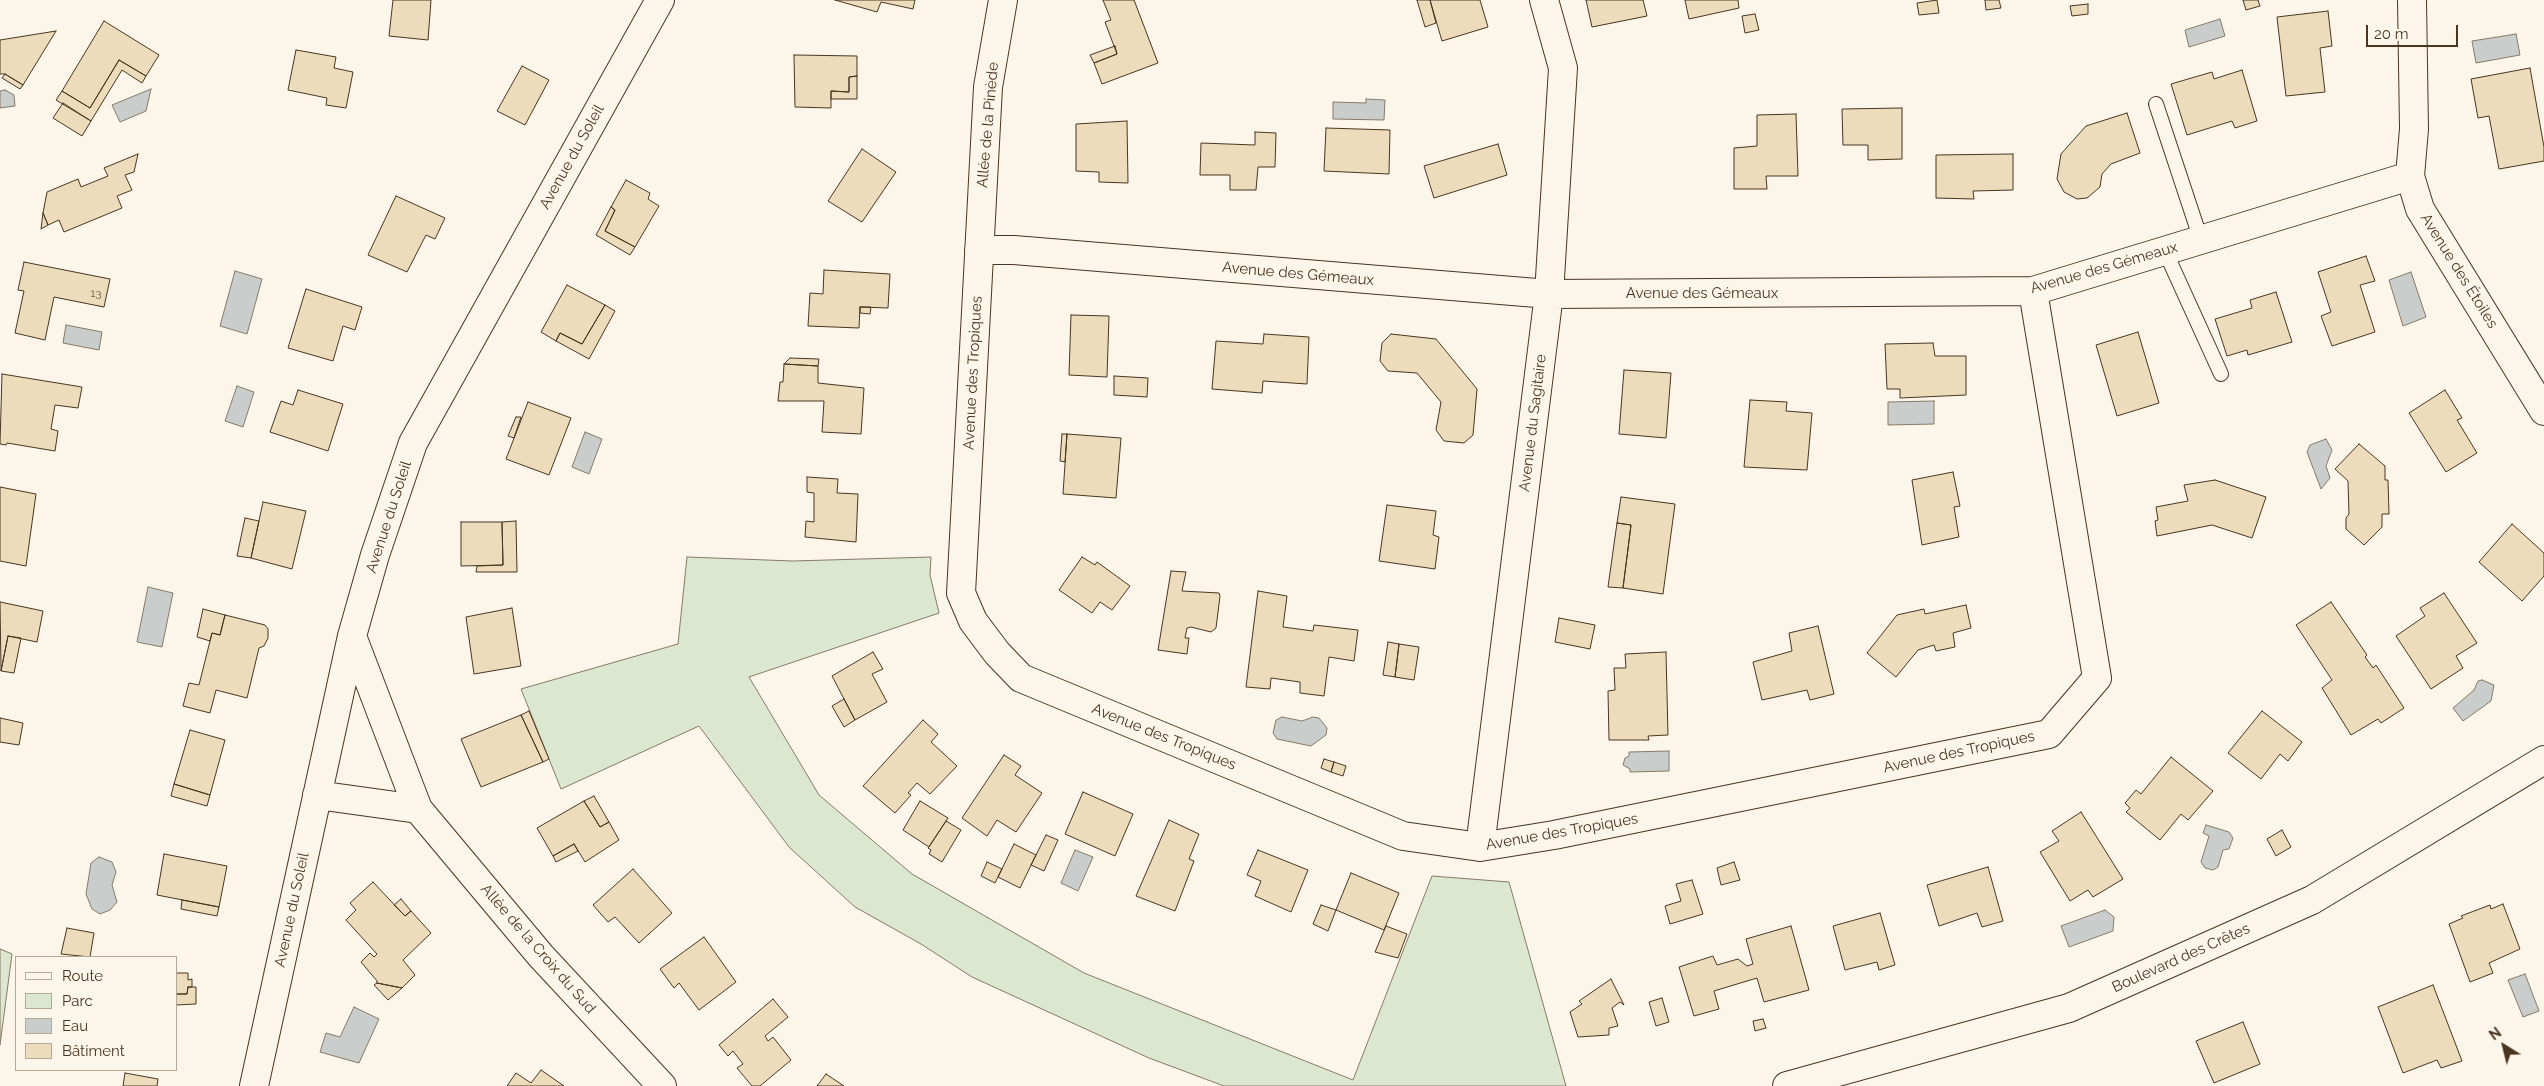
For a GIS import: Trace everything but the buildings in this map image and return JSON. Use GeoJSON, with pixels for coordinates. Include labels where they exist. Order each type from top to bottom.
{"type":"FeatureCollection","features":[{"type":"Feature","properties":{"kind":"street","name":"Avenue du Soleil"},"geometry":{"type":"LineString","coordinates":[[254,1086],[352,636],[375,555],[413,443],[660,0]]}},
{"type":"Feature","properties":{"kind":"street","name":"Allée de la Pinède"},"geometry":{"type":"LineString","coordinates":[[979,250],[988,87],[1003,0]]}},
{"type":"Feature","properties":{"kind":"street","name":"Avenue du Sagitaire"},"geometry":{"type":"LineString","coordinates":[[1480,847],[1549,294],[1563,68],[1544,0]]}},
{"type":"Feature","properties":{"kind":"street","name":"Avenue des Étoiles"},"geometry":{"type":"LineString","coordinates":[[2408,0],[2414,129],[2410,176],[2420,209],[2544,410]]}},
{"type":"Feature","properties":{"kind":"street","name":"Avenue des Gémeaux"},"geometry":{"type":"LineString","coordinates":[[979,250],[1024,251],[1549,294],[2033,291],[2410,176]]}},
{"type":"Feature","properties":{"kind":"street","name":"Avenue des Tropiques"},"geometry":{"type":"LineString","coordinates":[[979,250],[961,594],[973,621],[997,653],[1021,678],[1403,836],[1480,847],[1554,835],[2049,734],[2097,678],[2033,291]]}},
{"type":"Feature","properties":{"kind":"street","name":"Allée de la Croix du Sud"},"geometry":{"type":"LineString","coordinates":[[352,636],[418,809],[541,956],[662,1086]]}},
{"type":"Feature","properties":{"kind":"street","name":"Boulevard des Crêtes"},"geometry":{"type":"LineString","coordinates":[[1787,1086],[2069,1008],[2312,900],[2544,760]]}},
{"type":"Feature","properties":{"kind":"street"},"geometry":{"type":"LineString","coordinates":[[317,795],[418,809]]}},
{"type":"Feature","properties":{"kind":"lane"},"geometry":{"type":"LineString","coordinates":[[2156,104],[2201,240]]}},
{"type":"Feature","properties":{"kind":"lane"},"geometry":{"type":"LineString","coordinates":[[2165,251],[2221,374]]}},
{"type":"Feature","properties":{"kind":"green space"},"geometry":{"type":"Polygon","coordinates":[[[687,557],[793,561],[931,557],[930,575],[939,613],[749,677],[819,795],[912,874],[1084,973],[1353,1080],[1432,876],[1509,882],[1566,1086],[1224,1086],[1149,1058],[972,977],[921,944],[855,907],[789,847],[699,726],[561,789],[521,689],[678,644],[687,557]]]}},
{"type":"Feature","properties":{"kind":"green space"},"geometry":{"type":"Polygon","coordinates":[[[0,949],[12,954],[0,1045],[0,949]]]}},
{"type":"Feature","properties":{"kind":"water"},"geometry":{"type":"Polygon","coordinates":[[[2220,19],[2225,36],[2189,47],[2185,30],[2220,19]]]}},
{"type":"Feature","properties":{"kind":"water"},"geometry":{"type":"Polygon","coordinates":[[[2516,34],[2520,55],[2476,63],[2472,41],[2516,34]]]}},
{"type":"Feature","properties":{"kind":"water"},"geometry":{"type":"Polygon","coordinates":[[[151,89],[146,111],[120,122],[112,105],[151,89]]]}},
{"type":"Feature","properties":{"kind":"water"},"geometry":{"type":"Polygon","coordinates":[[[5,90],[14,95],[15,106],[0,108],[0,91],[5,90]]]}},
{"type":"Feature","properties":{"kind":"water"},"geometry":{"type":"Polygon","coordinates":[[[1366,99],[1385,100],[1384,120],[1333,119],[1333,102],[1366,103],[1366,99]]]}},
{"type":"Feature","properties":{"kind":"water"},"geometry":{"type":"Polygon","coordinates":[[[235,271],[262,279],[247,334],[220,326],[235,271]]]}},
{"type":"Feature","properties":{"kind":"water"},"geometry":{"type":"Polygon","coordinates":[[[2411,272],[2426,317],[2403,326],[2389,280],[2411,272]]]}},
{"type":"Feature","properties":{"kind":"water"},"geometry":{"type":"Polygon","coordinates":[[[66,325],[102,332],[99,350],[63,343],[66,325]]]}},
{"type":"Feature","properties":{"kind":"water"},"geometry":{"type":"Polygon","coordinates":[[[237,386],[254,392],[243,427],[225,421],[237,386]]]}},
{"type":"Feature","properties":{"kind":"water"},"geometry":{"type":"Polygon","coordinates":[[[1934,401],[1934,424],[1888,425],[1888,402],[1934,401]]]}},
{"type":"Feature","properties":{"kind":"water"},"geometry":{"type":"Polygon","coordinates":[[[585,432],[602,439],[589,474],[572,467],[585,432]]]}},
{"type":"Feature","properties":{"kind":"water"},"geometry":{"type":"Polygon","coordinates":[[[2326,439],[2332,450],[2326,466],[2330,478],[2321,489],[2307,452],[2310,445],[2326,439]]]}},
{"type":"Feature","properties":{"kind":"water"},"geometry":{"type":"Polygon","coordinates":[[[148,587],[173,593],[162,647],[137,642],[148,587]]]}},
{"type":"Feature","properties":{"kind":"water"},"geometry":{"type":"Polygon","coordinates":[[[2482,680],[2494,685],[2491,701],[2463,721],[2453,708],[2474,690],[2478,681],[2482,680]]]}},
{"type":"Feature","properties":{"kind":"water"},"geometry":{"type":"Polygon","coordinates":[[[1282,717],[1302,721],[1313,717],[1319,718],[1327,728],[1326,735],[1311,746],[1277,739],[1273,733],[1276,720],[1282,717]]]}},
{"type":"Feature","properties":{"kind":"water"},"geometry":{"type":"Polygon","coordinates":[[[1669,751],[1669,771],[1630,772],[1630,769],[1623,765],[1625,758],[1629,756],[1629,752],[1669,751]]]}},
{"type":"Feature","properties":{"kind":"water"},"geometry":{"type":"Polygon","coordinates":[[[2206,825],[2229,832],[2233,838],[2229,849],[2223,850],[2218,867],[2213,870],[2205,868],[2201,862],[2209,836],[2203,833],[2206,825]]]}},
{"type":"Feature","properties":{"kind":"water"},"geometry":{"type":"Polygon","coordinates":[[[1075,850],[1093,857],[1078,891],[1061,883],[1075,850]]]}},
{"type":"Feature","properties":{"kind":"water"},"geometry":{"type":"Polygon","coordinates":[[[99,857],[112,862],[116,872],[112,885],[117,902],[110,910],[100,914],[92,909],[86,894],[91,863],[99,857]]]}},
{"type":"Feature","properties":{"kind":"water"},"geometry":{"type":"Polygon","coordinates":[[[2105,910],[2114,917],[2113,931],[2069,947],[2061,926],[2105,910]]]}},
{"type":"Feature","properties":{"kind":"water"},"geometry":{"type":"Polygon","coordinates":[[[2525,974],[2539,1011],[2523,1017],[2508,980],[2525,974]]]}},
{"type":"Feature","properties":{"kind":"water"},"geometry":{"type":"Polygon","coordinates":[[[354,1007],[379,1019],[359,1063],[320,1052],[326,1033],[340,1037],[354,1007]]]}}]}
